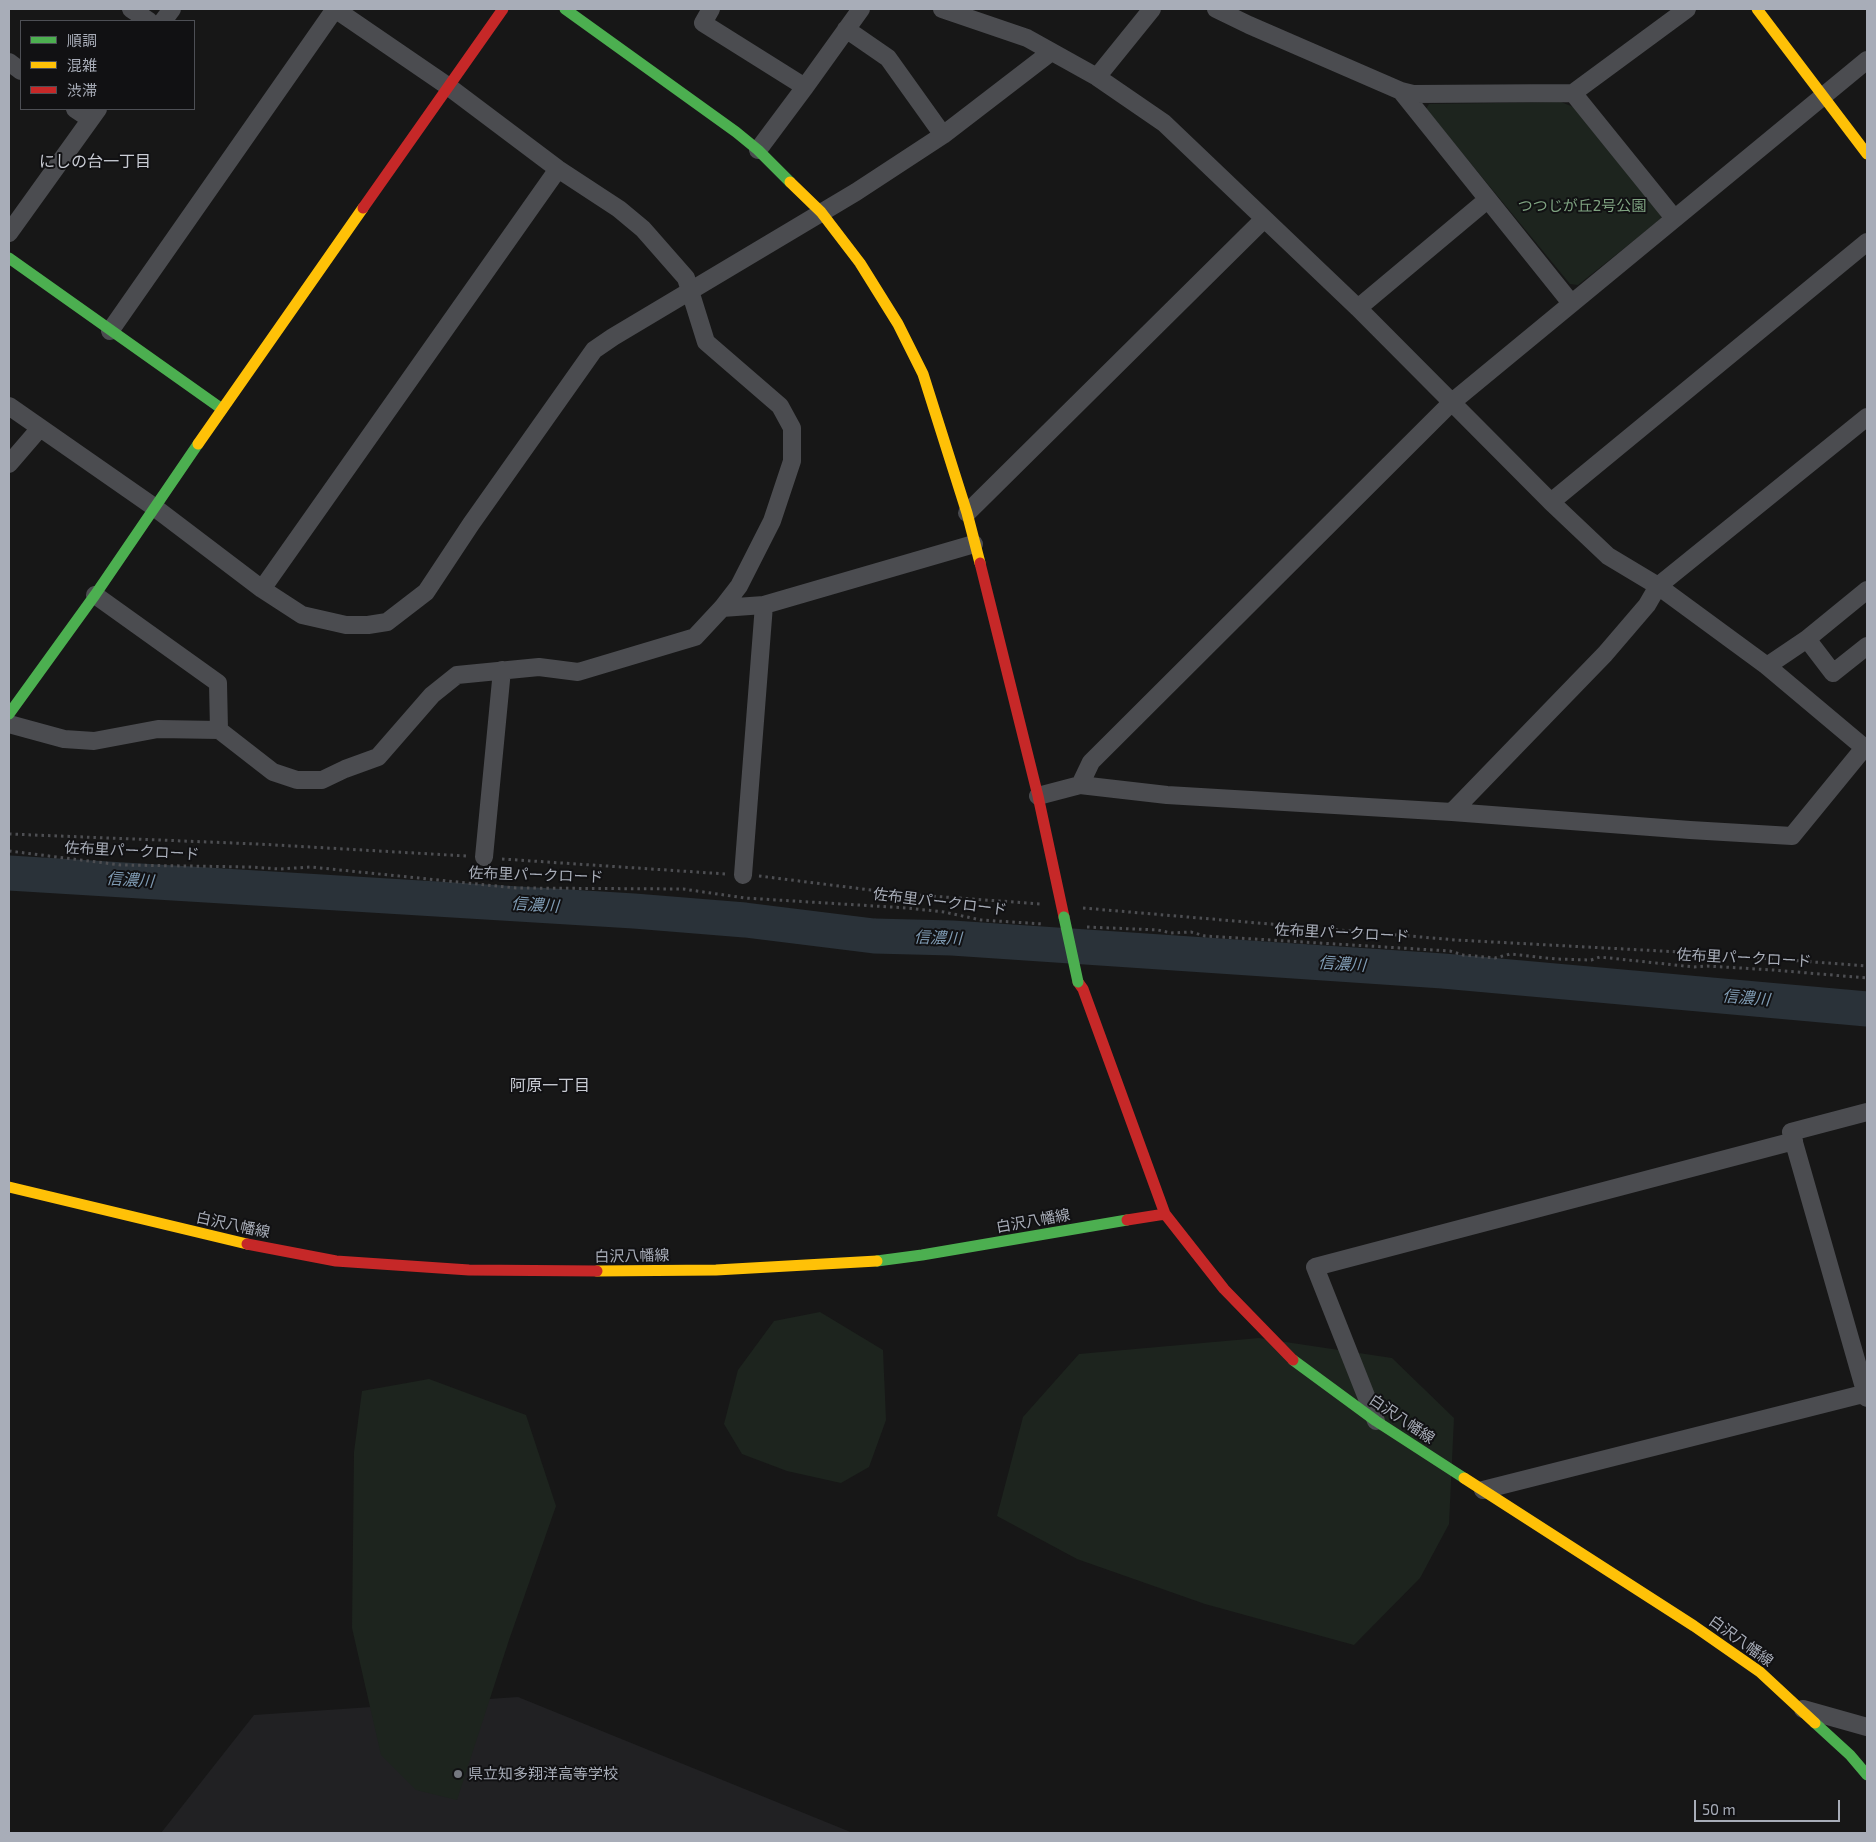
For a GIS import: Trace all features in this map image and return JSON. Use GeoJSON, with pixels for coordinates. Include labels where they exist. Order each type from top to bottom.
{"type":"FeatureCollection","features":[{"type":"Feature","properties":{"kind":"street"},"geometry":{"type":"LineString","coordinates":[[131,9],[148,20]]}},
{"type":"Feature","properties":{"kind":"street"},"geometry":{"type":"LineString","coordinates":[[164,20],[172,9]]}},
{"type":"Feature","properties":{"kind":"street"},"geometry":{"type":"LineString","coordinates":[[9,724],[64,739],[94,741],[158,729],[219,730],[273,772],[297,780],[322,780],[344,769],[378,757],[432,695],[457,675],[539,667],[578,672],[695,637],[739,586],[772,522],[792,461],[792,428],[780,406],[706,342],[686,278],[643,229],[619,209],[558,169],[449,87],[335,9],[110,331]]}},
{"type":"Feature","properties":{"kind":"street"},"geometry":{"type":"LineString","coordinates":[[9,714],[95,595],[222,409],[503,9]]}},
{"type":"Feature","properties":{"kind":"street"},"geometry":{"type":"LineString","coordinates":[[564,9],[736,132],[758,150],[820,212],[860,262],[898,324],[923,374],[967,513],[1038,796],[1078,982],[1083,989],[1165,1214]]}},
{"type":"Feature","properties":{"kind":"street"},"geometry":{"type":"LineString","coordinates":[[711,9],[703,23],[806,87]]}},
{"type":"Feature","properties":{"kind":"street"},"geometry":{"type":"LineString","coordinates":[[758,150],[806,87],[861,9]]}},
{"type":"Feature","properties":{"kind":"street"},"geometry":{"type":"LineString","coordinates":[[942,9],[1027,38],[1097,77],[1164,123],[1358,308],[1451,403],[1608,556],[1658,586],[1767,666],[1866,748],[1792,836],[1452,812],[1167,795],[1080,785],[1038,796]]}},
{"type":"Feature","properties":{"kind":"street"},"geometry":{"type":"LineString","coordinates":[[1097,77],[1152,9]]}},
{"type":"Feature","properties":{"kind":"street"},"geometry":{"type":"LineString","coordinates":[[1216,9],[1401,91],[1413,94],[1573,93],[1686,9]]}},
{"type":"Feature","properties":{"kind":"street"},"geometry":{"type":"LineString","coordinates":[[1757,9],[1867,154]]}},
{"type":"Feature","properties":{"kind":"street"},"geometry":{"type":"LineString","coordinates":[[846,30],[888,58],[943,136]]}},
{"type":"Feature","properties":{"kind":"street"},"geometry":{"type":"LineString","coordinates":[[9,406],[154,507],[262,589],[302,615],[346,625],[368,625],[387,622],[426,592],[471,524],[594,350],[613,336],[689,292],[943,136],[1051,52]]}},
{"type":"Feature","properties":{"kind":"street"},"geometry":{"type":"LineString","coordinates":[[1080,785],[1091,762],[1451,403],[1867,60]]}},
{"type":"Feature","properties":{"kind":"street"},"geometry":{"type":"LineString","coordinates":[[9,63],[20,70]]}},
{"type":"Feature","properties":{"kind":"street"},"geometry":{"type":"LineString","coordinates":[[1401,91],[1571,303]]}},
{"type":"Feature","properties":{"kind":"street"},"geometry":{"type":"LineString","coordinates":[[1573,93],[1674,218]]}},
{"type":"Feature","properties":{"kind":"street"},"geometry":{"type":"LineString","coordinates":[[9,233],[94,114],[79,110]]}},
{"type":"Feature","properties":{"kind":"street"},"geometry":{"type":"LineString","coordinates":[[262,589],[558,169]]}},
{"type":"Feature","properties":{"kind":"street"},"geometry":{"type":"LineString","coordinates":[[1358,308],[1487,200]]}},
{"type":"Feature","properties":{"kind":"street"},"geometry":{"type":"LineString","coordinates":[[967,513],[1264,219]]}},
{"type":"Feature","properties":{"kind":"street"},"geometry":{"type":"LineString","coordinates":[[1551,502],[1867,242]]}},
{"type":"Feature","properties":{"kind":"street"},"geometry":{"type":"LineString","coordinates":[[9,258],[222,409]]}},
{"type":"Feature","properties":{"kind":"street"},"geometry":{"type":"LineString","coordinates":[[1452,812],[1605,654],[1647,605],[1658,586],[1867,417]]}},
{"type":"Feature","properties":{"kind":"street"},"geometry":{"type":"LineString","coordinates":[[9,464],[40,428]]}},
{"type":"Feature","properties":{"kind":"street"},"geometry":{"type":"LineString","coordinates":[[722,608],[764,605],[974,544]]}},
{"type":"Feature","properties":{"kind":"street"},"geometry":{"type":"LineString","coordinates":[[1767,666],[1807,639],[1867,590]]}},
{"type":"Feature","properties":{"kind":"street"},"geometry":{"type":"LineString","coordinates":[[95,595],[218,683],[219,730]]}},
{"type":"Feature","properties":{"kind":"street"},"geometry":{"type":"LineString","coordinates":[[742,875],[764,605]]}},
{"type":"Feature","properties":{"kind":"street"},"geometry":{"type":"LineString","coordinates":[[1807,639],[1833,673],[1867,646]]}},
{"type":"Feature","properties":{"kind":"street"},"geometry":{"type":"LineString","coordinates":[[484,857],[502,670]]}},
{"type":"Feature","properties":{"kind":"street"},"geometry":{"type":"LineString","coordinates":[[1483,1490],[1867,1395],[1791,1132],[1867,1112]]}},
{"type":"Feature","properties":{"kind":"street"},"geometry":{"type":"LineString","coordinates":[[1376,1421],[1315,1267],[1794,1141]]}},
{"type":"Feature","properties":{"kind":"street","name":"白沢八幡線"},"geometry":{"type":"LineString","coordinates":[[9,1187],[222,1239],[336,1261],[479,1270],[716,1270],[875,1261],[922,1255],[1165,1214],[1224,1289],[1287,1356],[1376,1421],[1694,1626],[1760,1672],[1850,1755],[1867,1775]]}},
{"type":"Feature","properties":{"kind":"street"},"geometry":{"type":"LineString","coordinates":[[1797,1707],[1867,1727]]}},
{"type":"Feature","properties":{"kind":"path"},"geometry":{"type":"LineString","coordinates":[[9,834],[258,844],[763,876],[903,894],[1063,911],[1456,940],[1680,952],[1867,966]]}},
{"type":"Feature","properties":{"kind":"path","name":"佐布里パークロード"},"geometry":{"type":"LineString","coordinates":[[9,851],[122,866],[280,869],[311,867],[516,888],[683,889],[745,898],[899,907],[944,912],[981,920],[1047,925]]}},
{"type":"Feature","properties":{"kind":"path","name":"佐布里パークロード"},"geometry":{"type":"LineString","coordinates":[[1084,927],[1158,930],[1170,933],[1191,932],[1205,936],[1450,950],[1463,955],[1495,958],[1510,954],[1556,959],[1591,960],[1600,957],[1694,968],[1707,966],[1754,968],[1867,978]]}},
{"type":"Feature","properties":{"kind":"shaded area","name":"県立知多翔洋高等学校"},"geometry":{"type":"Polygon","coordinates":[[[518,1697],[853,1833],[161,1833],[254,1715],[518,1697]]]}},
{"type":"Feature","properties":{"kind":"green space","name":"つつじが丘2号公園"},"geometry":{"type":"Polygon","coordinates":[[[1561,102],[1576,108],[1660,208],[1661,219],[1578,285],[1570,284],[1426,109],[1429,104],[1561,102]]]}},
{"type":"Feature","properties":{"kind":"green space"},"geometry":{"type":"Polygon","coordinates":[[[820,1312],[883,1350],[886,1420],[869,1467],[841,1483],[787,1471],[742,1454],[724,1424],[738,1370],[774,1321],[820,1312]]]}},
{"type":"Feature","properties":{"kind":"green space"},"geometry":{"type":"Polygon","coordinates":[[[1259,1338],[1392,1358],[1454,1418],[1449,1524],[1420,1578],[1354,1645],[1205,1604],[1077,1559],[997,1516],[1023,1417],[1079,1354],[1259,1338]]]}},
{"type":"Feature","properties":{"kind":"green space"},"geometry":{"type":"Polygon","coordinates":[[[429,1379],[526,1415],[556,1506],[509,1640],[457,1800],[416,1790],[381,1755],[352,1628],[354,1452],[362,1391],[429,1379]]]}},
{"type":"Feature","properties":{"kind":"waterway","name":"信濃川"},"geometry":{"type":"LineString","coordinates":[[9,873],[634,911],[745,920],[874,936],[952,938],[1443,971],[1867,1009]]}},
{"type":"Feature","properties":{"kind":"traffic: fast"},"geometry":{"type":"LineString","coordinates":[[565,9],[736,132],[758,150],[790,182]]}},
{"type":"Feature","properties":{"kind":"traffic: fast"},"geometry":{"type":"LineString","coordinates":[[9,258],[222,409]]}},
{"type":"Feature","properties":{"kind":"traffic: fast"},"geometry":{"type":"LineString","coordinates":[[9,714],[95,595],[198,444]]}},
{"type":"Feature","properties":{"kind":"traffic: fast"},"geometry":{"type":"LineString","coordinates":[[1064,917],[1078,982]]}},
{"type":"Feature","properties":{"kind":"traffic: fast"},"geometry":{"type":"LineString","coordinates":[[877,1261],[1127,1220]]}},
{"type":"Feature","properties":{"kind":"traffic: fast"},"geometry":{"type":"LineString","coordinates":[[1293,1360],[1376,1421],[1464,1478]]}},
{"type":"Feature","properties":{"kind":"traffic: fast"},"geometry":{"type":"LineString","coordinates":[[1815,1723],[1850,1755],[1867,1775]]}},
{"type":"Feature","properties":{"kind":"traffic: slow"},"geometry":{"type":"LineString","coordinates":[[1757,9],[1867,154]]}},
{"type":"Feature","properties":{"kind":"traffic: slow"},"geometry":{"type":"LineString","coordinates":[[790,182],[821,212],[860,263],[898,324],[923,374],[967,513],[980,563]]}},
{"type":"Feature","properties":{"kind":"traffic: slow"},"geometry":{"type":"LineString","coordinates":[[198,444],[363,208]]}},
{"type":"Feature","properties":{"kind":"traffic: slow"},"geometry":{"type":"LineString","coordinates":[[9,1187],[247,1244]]}},
{"type":"Feature","properties":{"kind":"traffic: slow"},"geometry":{"type":"LineString","coordinates":[[597,1271],[716,1270],[877,1261]]}},
{"type":"Feature","properties":{"kind":"traffic: slow"},"geometry":{"type":"LineString","coordinates":[[1464,1478],[1694,1626],[1760,1672],[1815,1723]]}},
{"type":"Feature","properties":{"kind":"traffic: jam"},"geometry":{"type":"LineString","coordinates":[[363,208],[503,9]]}},
{"type":"Feature","properties":{"kind":"traffic: jam"},"geometry":{"type":"LineString","coordinates":[[980,563],[1038,796],[1064,917]]}},
{"type":"Feature","properties":{"kind":"traffic: jam"},"geometry":{"type":"LineString","coordinates":[[1078,982],[1083,989],[1165,1214]]}},
{"type":"Feature","properties":{"kind":"traffic: jam"},"geometry":{"type":"LineString","coordinates":[[1127,1220],[1165,1214],[1224,1289],[1293,1360]]}},
{"type":"Feature","properties":{"kind":"traffic: jam"},"geometry":{"type":"LineString","coordinates":[[247,1244],[336,1261],[469,1270],[597,1271]]}},
{"type":"Feature","properties":{"kind":"place","name":"県立知多翔洋高等学校"},"geometry":{"type":"Point","coordinates":[458,1774]}},
{"type":"Feature","properties":{"kind":"district","name":"にしの台一丁目"},"geometry":{"type":"Point","coordinates":[95,162]}},
{"type":"Feature","properties":{"kind":"district","name":"阿原一丁目"},"geometry":{"type":"Point","coordinates":[550,1086]}}]}
